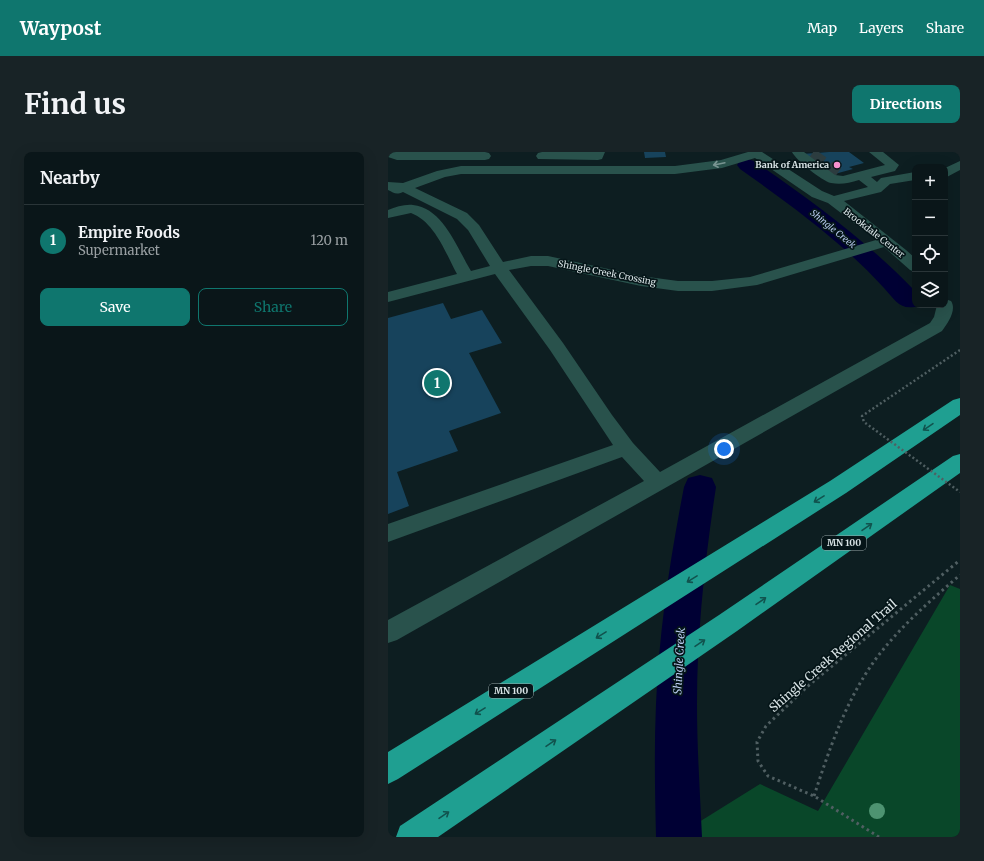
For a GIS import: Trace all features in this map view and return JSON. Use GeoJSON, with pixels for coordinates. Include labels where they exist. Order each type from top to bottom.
{"type":"FeatureCollection","features":[{"type":"Feature","properties":{"kind":"highway","name":"MN 100"},"geometry":{"type":"LineString","coordinates":[[388,769],[838,487],[960,405]]}},
{"type":"Feature","properties":{"kind":"highway","name":"MN 100"},"geometry":{"type":"LineString","coordinates":[[411,837],[633,688],[960,462]]}},
{"type":"Feature","properties":{"kind":"street"},"geometry":{"type":"LineString","coordinates":[[777,152],[796,168],[828,190],[833,200]]}},
{"type":"Feature","properties":{"kind":"street"},"geometry":{"type":"LineString","coordinates":[[805,153],[800,156],[832,179],[842,176],[861,176],[890,168],[893,165],[875,152]]}},
{"type":"Feature","properties":{"kind":"street"},"geometry":{"type":"LineString","coordinates":[[388,153],[396,156],[481,154],[496,156]]}},
{"type":"Feature","properties":{"kind":"street"},"geometry":{"type":"LineString","coordinates":[[388,192],[442,174],[461,170],[659,171],[690,169],[736,161],[756,153],[817,194],[833,200],[876,189],[894,189],[912,185]]}},
{"type":"Feature","properties":{"kind":"street"},"geometry":{"type":"LineString","coordinates":[[475,169],[481,154]]}},
{"type":"Feature","properties":{"kind":"street"},"geometry":{"type":"LineString","coordinates":[[527,156],[599,154],[597,171]]}},
{"type":"Feature","properties":{"kind":"street"},"geometry":{"type":"LineString","coordinates":[[948,171],[960,165]]}},
{"type":"Feature","properties":{"kind":"street"},"geometry":{"type":"LineString","coordinates":[[948,173],[960,175]]}},
{"type":"Feature","properties":{"kind":"street"},"geometry":{"type":"LineString","coordinates":[[388,176],[397,180],[403,187]]}},
{"type":"Feature","properties":{"kind":"street"},"geometry":{"type":"LineString","coordinates":[[861,176],[876,189]]}},
{"type":"Feature","properties":{"kind":"street"},"geometry":{"type":"LineString","coordinates":[[876,189],[886,182],[912,177]]}},
{"type":"Feature","properties":{"kind":"street"},"geometry":{"type":"LineString","coordinates":[[388,186],[403,187],[462,216],[474,228],[499,268],[557,348],[605,420],[626,448],[658,483]]}},
{"type":"Feature","properties":{"kind":"street","name":"Brookdale Center"},"geometry":{"type":"LineString","coordinates":[[833,200],[912,264]]}},
{"type":"Feature","properties":{"kind":"street"},"geometry":{"type":"LineString","coordinates":[[388,214],[406,209],[414,209],[434,222],[466,276]]}},
{"type":"Feature","properties":{"kind":"street","name":"Shingle Creek Crossing"},"geometry":{"type":"LineString","coordinates":[[388,297],[466,276],[531,261],[548,261],[641,282],[678,286],[712,286],[751,282],[776,276],[886,242]]}},
{"type":"Feature","properties":{"kind":"street"},"geometry":{"type":"LineString","coordinates":[[948,297],[960,295]]}},
{"type":"Feature","properties":{"kind":"street"},"geometry":{"type":"LineString","coordinates":[[388,632],[936,327],[944,316],[945,308]]}},
{"type":"Feature","properties":{"kind":"street"},"geometry":{"type":"LineString","coordinates":[[388,533],[626,448]]}},
{"type":"Feature","properties":{"kind":"path"},"geometry":{"type":"LineString","coordinates":[[960,350],[862,416],[864,422],[960,492]]}},
{"type":"Feature","properties":{"kind":"path","name":"Shingle Creek Regional Trail"},"geometry":{"type":"LineString","coordinates":[[879,837],[814,796],[768,776],[758,761],[757,742],[766,726],[808,686],[960,560]]}},
{"type":"Feature","properties":{"kind":"path"},"geometry":{"type":"LineString","coordinates":[[814,796],[838,726],[857,688],[874,663],[900,630],[960,575]]}},
{"type":"Feature","properties":{"kind":"green space"},"geometry":{"type":"Polygon","coordinates":[[[950,585],[960,589],[960,837],[675,837],[760,784],[818,811],[950,585]]]}},
{"type":"Feature","properties":{"kind":"building"},"geometry":{"type":"Polygon","coordinates":[[[644,152],[665,152],[666,157],[645,158],[644,152]]]}},
{"type":"Feature","properties":{"kind":"building","name":"Bank of America"},"geometry":{"type":"Polygon","coordinates":[[[849,152],[864,163],[849,167],[853,169],[831,175],[802,154],[849,152]]]}},
{"type":"Feature","properties":{"kind":"building"},"geometry":{"type":"Polygon","coordinates":[[[443,303],[451,319],[482,310],[502,343],[469,353],[501,413],[449,431],[458,451],[397,472],[409,506],[388,514],[388,318],[443,303]]]}},
{"type":"Feature","properties":{"kind":"waterway","name":"Shingle Creek"},"geometry":{"type":"LineString","coordinates":[[747,165],[833,228],[873,263],[910,301]]}},
{"type":"Feature","properties":{"kind":"waterway","name":"Shingle Creek"},"geometry":{"type":"LineString","coordinates":[[679,837],[676,703],[682,610],[700,487]]}},
{"type":"Feature","properties":{"kind":"tunnel"},"geometry":{"type":"LineString","coordinates":[[811,155],[837,174]]}},
{"type":"Feature","properties":{"kind":"place","name":"Bank of America"},"geometry":{"type":"Point","coordinates":[837,165]}},
{"type":"Feature","properties":{"kind":"place","name":"Empire Foods"},"geometry":{"type":"Point","coordinates":[437,383]}}]}
